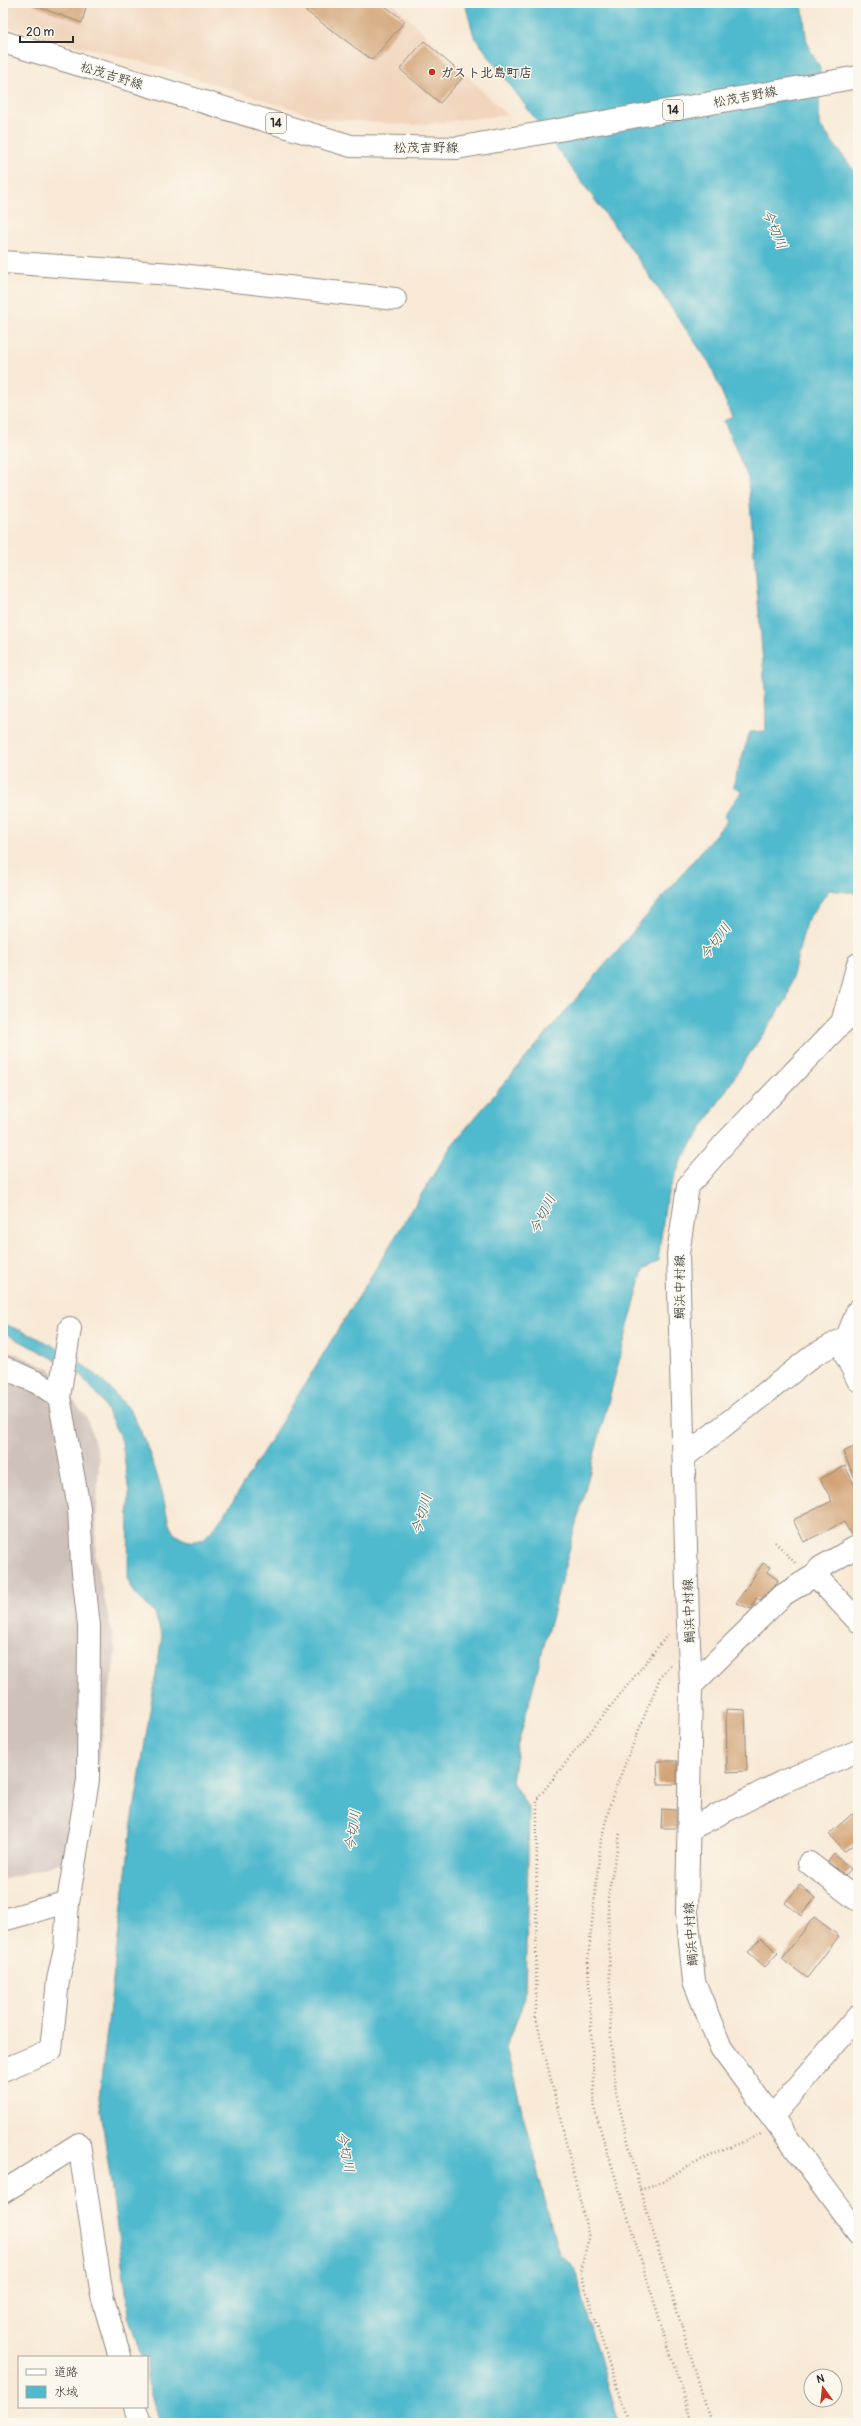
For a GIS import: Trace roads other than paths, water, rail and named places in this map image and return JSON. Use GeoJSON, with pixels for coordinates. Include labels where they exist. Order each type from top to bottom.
{"type":"FeatureCollection","features":[{"type":"Feature","properties":{"kind":"main road","name":"松茂吉野線"},"geometry":{"type":"LineString","coordinates":[[3,42],[351,146],[458,148],[858,77]]}},
{"type":"Feature","properties":{"kind":"main road"},"geometry":{"type":"LineString","coordinates":[[3,262],[172,274],[395,299]]}},
{"type":"Feature","properties":{"kind":"main road"},"geometry":{"type":"LineString","coordinates":[[842,1023],[858,964]]}},
{"type":"Feature","properties":{"kind":"main road","name":"鯛浜中村線"},"geometry":{"type":"LineString","coordinates":[[858,1006],[725,1142],[688,1186],[678,1254],[691,1686],[690,1829],[687,1912],[694,1981],[721,2048],[858,2233]]}},
{"type":"Feature","properties":{"kind":"main road"},"geometry":{"type":"LineString","coordinates":[[858,1310],[847,1337],[846,1356],[858,1380]]}},
{"type":"Feature","properties":{"kind":"main road"},"geometry":{"type":"LineString","coordinates":[[3,2070],[51,2050],[58,1980],[65,1949],[68,1902],[88,1780],[89,1626],[82,1563],[79,1508],[59,1397],[70,1328]]}},
{"type":"Feature","properties":{"kind":"main road"},"geometry":{"type":"LineString","coordinates":[[684,1457],[814,1355],[847,1337]]}},
{"type":"Feature","properties":{"kind":"main road"},"geometry":{"type":"LineString","coordinates":[[3,1367],[40,1384],[59,1397]]}},
{"type":"Feature","properties":{"kind":"main road"},"geometry":{"type":"LineString","coordinates":[[691,1686],[783,1595],[812,1576],[820,1568],[858,1546]]}},
{"type":"Feature","properties":{"kind":"main road"},"geometry":{"type":"LineString","coordinates":[[812,1576],[858,1621]]}},
{"type":"Feature","properties":{"kind":"main road"},"geometry":{"type":"LineString","coordinates":[[690,1829],[782,1782],[858,1751]]}},
{"type":"Feature","properties":{"kind":"main road"},"geometry":{"type":"LineString","coordinates":[[809,1863],[857,1899]]}},
{"type":"Feature","properties":{"kind":"main road"},"geometry":{"type":"LineString","coordinates":[[3,1920],[68,1902]]}},
{"type":"Feature","properties":{"kind":"main road"},"geometry":{"type":"LineString","coordinates":[[776,2122],[858,2016]]}},
{"type":"Feature","properties":{"kind":"main road"},"geometry":{"type":"LineString","coordinates":[[3,2192],[79,2144],[102,2296],[120,2356]]}},
{"type":"Feature","properties":{"kind":"main road"},"geometry":{"type":"LineString","coordinates":[[135,2408],[140,2423]]}},
{"type":"Feature","properties":{"kind":"water","name":"今切川"},"geometry":{"type":"Polygon","coordinates":[[[465,3],[802,3],[807,44],[820,68],[819,124],[858,176],[858,888],[856,893],[829,890],[806,922],[787,999],[746,1059],[681,1161],[666,1199],[658,1261],[643,1270],[517,1748],[512,1782],[529,1809],[525,1998],[506,2048],[559,2255],[574,2268],[619,2423],[160,2423],[148,2381],[148,2356],[141,2356],[130,2321],[99,2097],[132,1823],[162,1636],[155,1614],[135,1593],[128,1581],[129,1493],[122,1441],[101,1399],[77,1371],[3,1332],[3,1324],[50,1344],[79,1362],[93,1373],[125,1404],[136,1421],[148,1449],[161,1488],[172,1531],[184,1539],[191,1541],[198,1541],[204,1538],[210,1533],[225,1514],[451,1146],[727,821],[724,816],[742,791],[733,786],[750,732],[766,731],[765,687],[748,478],[724,421],[732,417],[710,364],[629,246],[474,36],[465,3]]]}},
{"type":"Feature","properties":{"kind":"place","name":"ガスト北島町店"},"geometry":{"type":"Point","coordinates":[432,72]}}]}
